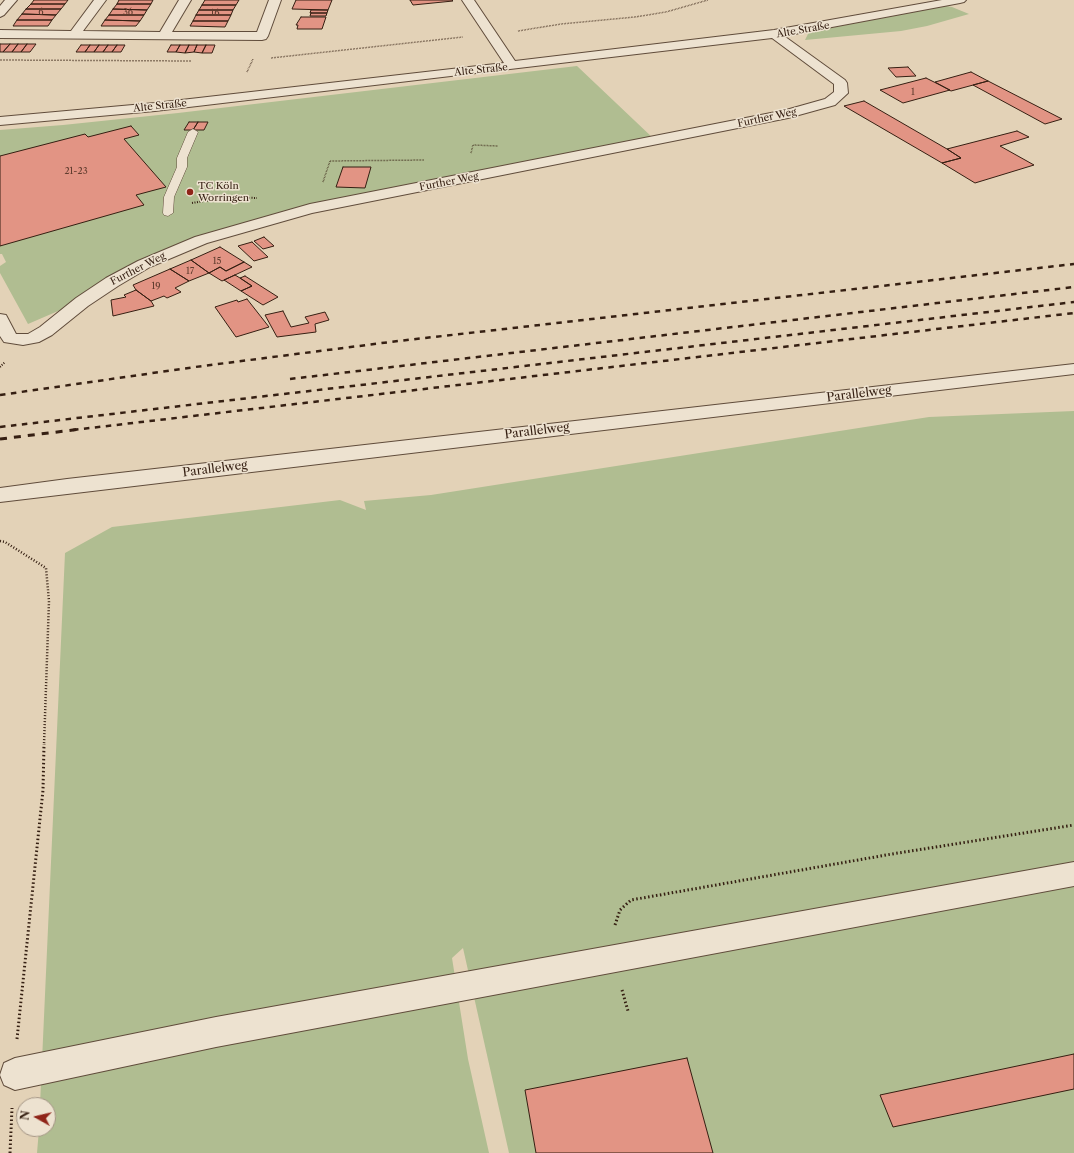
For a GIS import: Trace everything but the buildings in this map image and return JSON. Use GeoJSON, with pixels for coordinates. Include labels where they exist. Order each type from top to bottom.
{"type":"FeatureCollection","features":[{"type":"Feature","properties":{"kind":"street"},"geometry":{"type":"LineString","coordinates":[[0,13],[11,0]]}},
{"type":"Feature","properties":{"kind":"street"},"geometry":{"type":"LineString","coordinates":[[74,35],[100,0]]}},
{"type":"Feature","properties":{"kind":"street"},"geometry":{"type":"LineString","coordinates":[[164,35],[185,0]]}},
{"type":"Feature","properties":{"kind":"street"},"geometry":{"type":"LineString","coordinates":[[0,34],[262,36],[275,0]]}},
{"type":"Feature","properties":{"kind":"street"},"geometry":{"type":"LineString","coordinates":[[468,0],[512,66]]}},
{"type":"Feature","properties":{"kind":"street","name":"Alte Straße"},"geometry":{"type":"LineString","coordinates":[[0,121],[64,116],[236,98],[774,34],[960,0]]}},
{"type":"Feature","properties":{"kind":"street","name":"Further Weg"},"geometry":{"type":"LineString","coordinates":[[0,319],[10,338],[23,340],[33,338],[50,328],[82,302],[112,282],[144,264],[201,240],[310,209],[788,114],[830,102],[841,93],[840,83],[774,34]]}},
{"type":"Feature","properties":{"kind":"street","name":"Parallelweg"},"geometry":{"type":"LineString","coordinates":[[0,495],[91,483],[1074,369]]}},
{"type":"Feature","properties":{"kind":"street"},"geometry":{"type":"LineString","coordinates":[[15,1074],[216,1032],[615,960],[1074,874]]}},
{"type":"Feature","properties":{"kind":"lane"},"geometry":{"type":"LineString","coordinates":[[168,213],[170,197],[182,167],[182,158],[193,132]]}},
{"type":"Feature","properties":{"kind":"path"},"geometry":{"type":"LineString","coordinates":[[268,58],[492,34],[561,24],[666,12],[708,0]]}},
{"type":"Feature","properties":{"kind":"path"},"geometry":{"type":"LineString","coordinates":[[236,98],[262,36]]}},
{"type":"Feature","properties":{"kind":"path"},"geometry":{"type":"LineString","coordinates":[[0,60],[197,61]]}},
{"type":"Feature","properties":{"kind":"path"},"geometry":{"type":"LineString","coordinates":[[0,541],[5,542],[46,568],[49,601],[43,790],[15,1074],[10,1153]]}},
{"type":"Feature","properties":{"kind":"path"},"geometry":{"type":"LineString","coordinates":[[628,1011],[615,960],[613,930],[620,910],[631,900],[892,854],[1074,825]]}},
{"type":"Feature","properties":{"kind":"green space"},"geometry":{"type":"Polygon","coordinates":[[[946,6],[969,14],[927,26],[901,31],[805,40],[809,32],[946,6]]]}},
{"type":"Feature","properties":{"kind":"green space","name":"TC Köln Worringen"},"geometry":{"type":"Polygon","coordinates":[[[577,66],[654,139],[219,231],[72,305],[28,324],[0,273],[0,266],[6,262],[2,254],[0,254],[0,130],[178,113],[577,66]]]}},
{"type":"Feature","properties":{"kind":"green space"},"geometry":{"type":"Polygon","coordinates":[[[1074,411],[1074,1153],[509,1153],[463,948],[452,958],[468,1059],[489,1153],[37,1153],[38,1137],[56,1137],[56,1097],[40,1097],[65,553],[112,527],[340,500],[366,510],[364,501],[431,495],[929,417],[1074,411]]]}},
{"type":"Feature","properties":{"kind":"railway"},"geometry":{"type":"LineString","coordinates":[[0,395],[195,367],[390,342],[1074,264]]}},
{"type":"Feature","properties":{"kind":"railway"},"geometry":{"type":"LineString","coordinates":[[290,379],[1074,287]]}},
{"type":"Feature","properties":{"kind":"railway"},"geometry":{"type":"LineString","coordinates":[[0,427],[1074,302]]}},
{"type":"Feature","properties":{"kind":"railway"},"geometry":{"type":"LineString","coordinates":[[73,430],[1074,313]]}},
{"type":"Feature","properties":{"kind":"railway"},"geometry":{"type":"LineString","coordinates":[[0,439],[81,429]]}},
{"type":"Feature","properties":{"kind":"place","name":"TC Köln Worringen"},"geometry":{"type":"Point","coordinates":[190,192]}}]}
